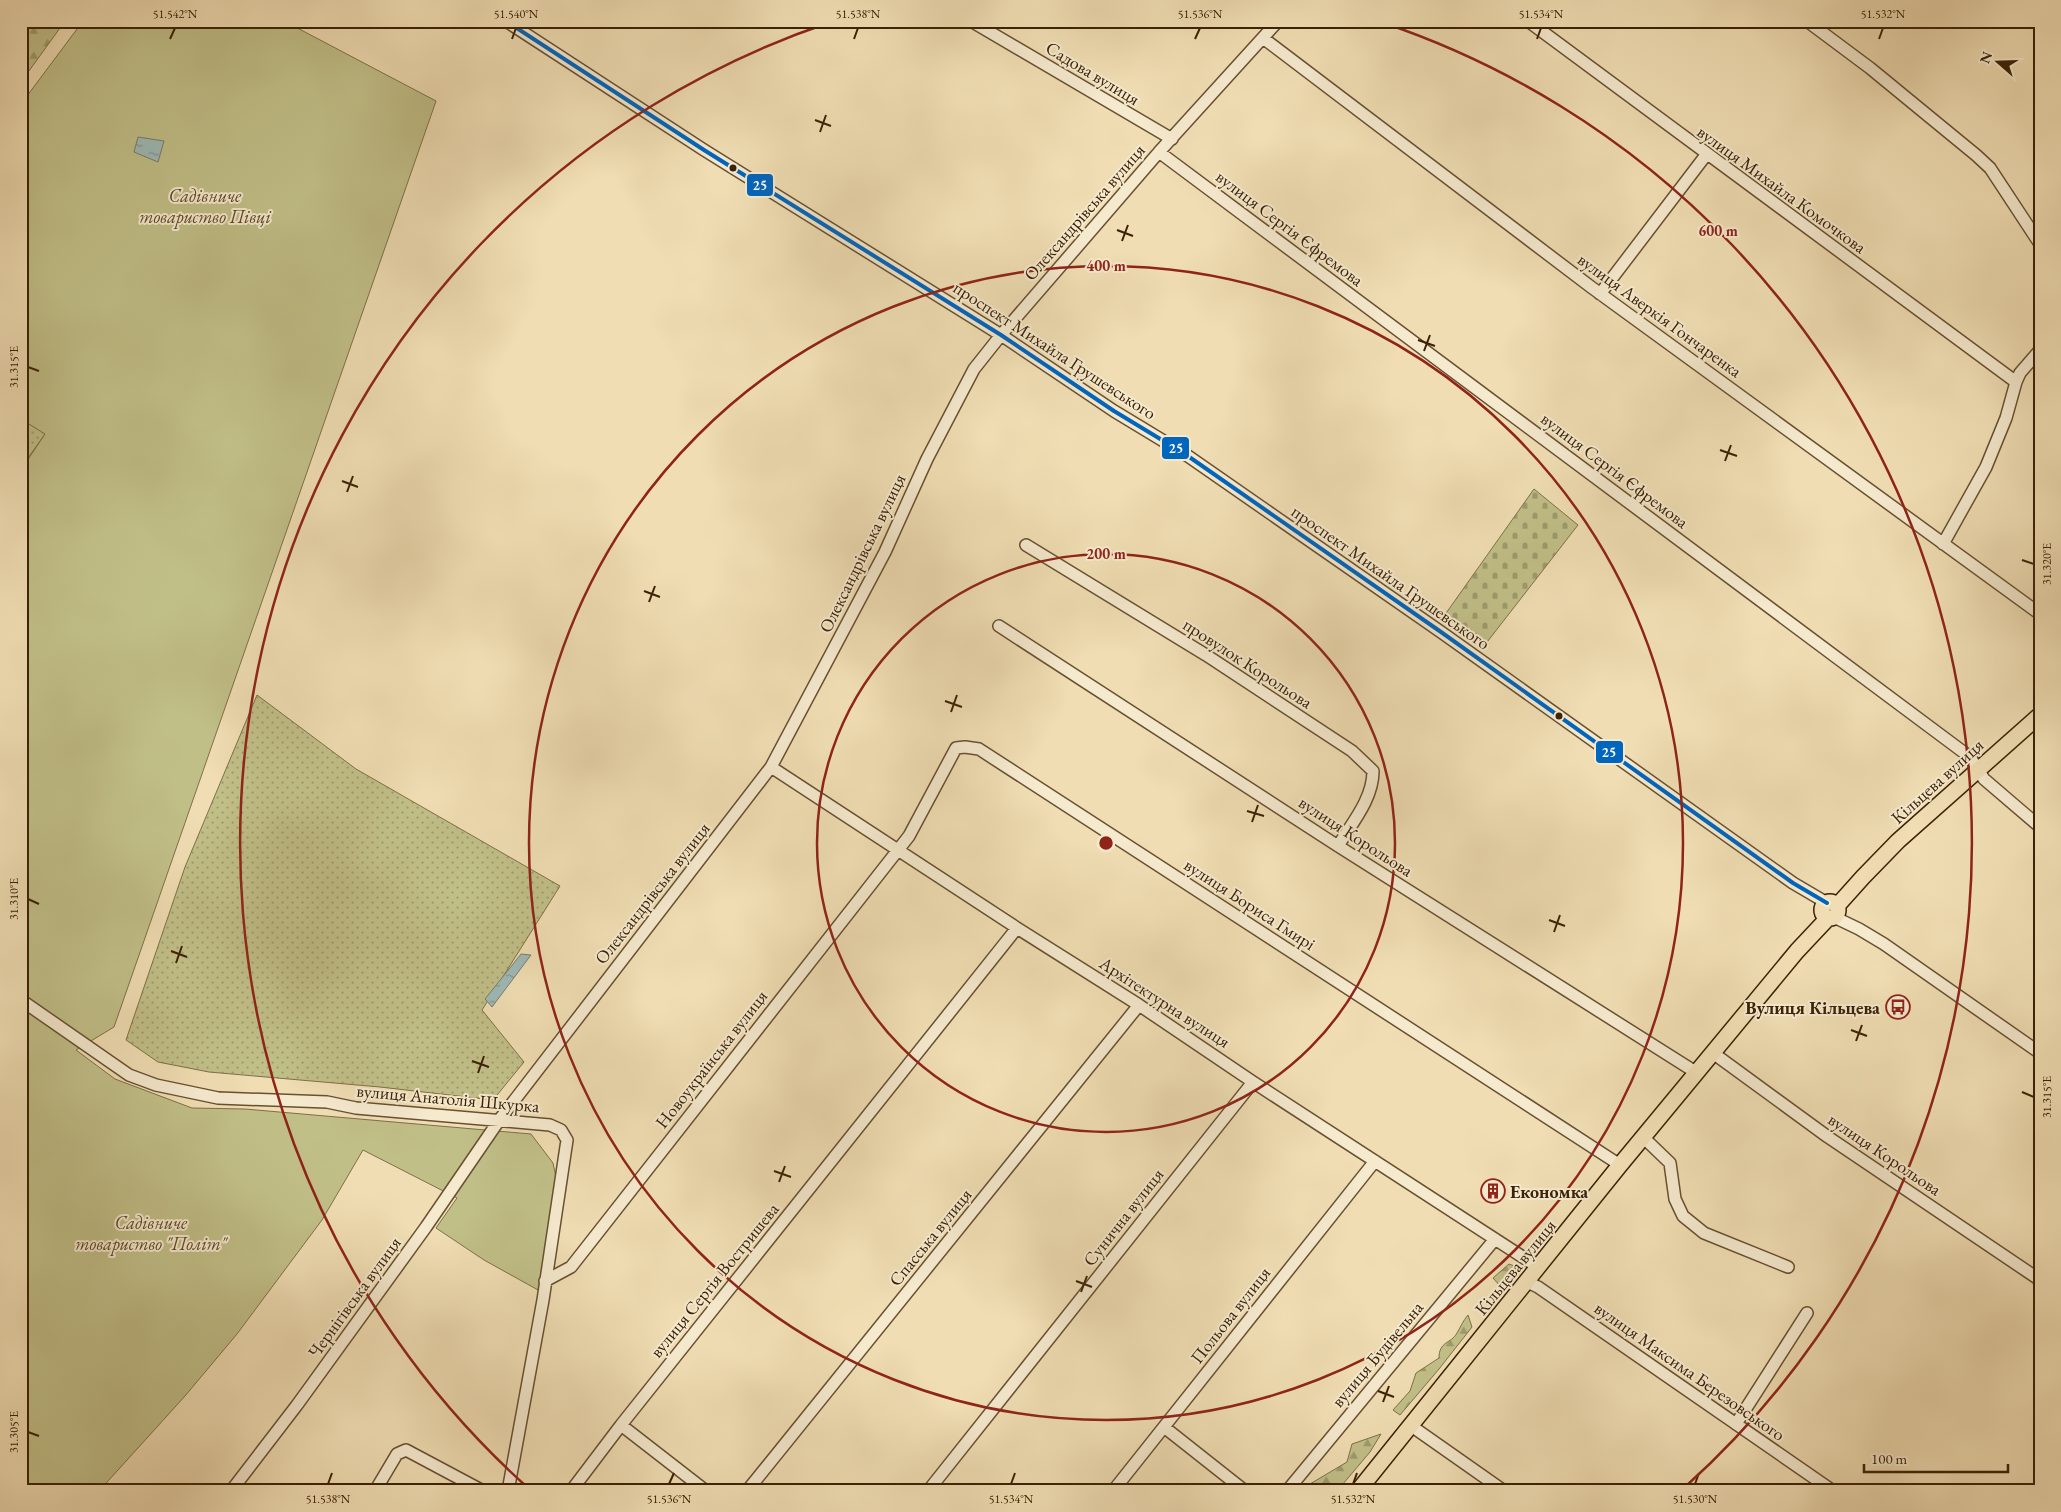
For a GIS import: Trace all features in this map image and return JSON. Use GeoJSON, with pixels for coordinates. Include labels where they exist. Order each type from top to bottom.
{"type":"FeatureCollection","features":[{"type":"Feature","properties":{"kind":"main road","name":"Кільцева вулиця"},"geometry":{"type":"LineString","coordinates":[[1358,1491],[1620,1166],[1830,910],[1977,770],[2040,715]]}},
{"type":"Feature","properties":{"kind":"street","name":"проспект Михайла Грушевського"},"geometry":{"type":"LineString","coordinates":[[506,21],[696,144],[1001,335],[1114,411],[1185,454],[1441,632],[1830,910],[2040,1052]]}},
{"type":"Feature","properties":{"kind":"street","name":"Садова вулиця"},"geometry":{"type":"LineString","coordinates":[[971,21],[1172,140]]}},
{"type":"Feature","properties":{"kind":"street","name":"вулиця Михайла Комочкова"},"geometry":{"type":"LineString","coordinates":[[1528,21],[1706,155],[2016,382]]}},
{"type":"Feature","properties":{"kind":"street"},"geometry":{"type":"LineString","coordinates":[[1808,21],[1870,68],[1990,168],[2040,244]]}},
{"type":"Feature","properties":{"kind":"street","name":"Олександрівська вулиця"},"geometry":{"type":"LineString","coordinates":[[500,1119],[771,767],[885,552],[927,459],[974,369],[1001,335],[1159,152],[1172,140],[1263,38],[1274,23]]}},
{"type":"Feature","properties":{"kind":"street","name":"вулиця Аверкія Гончаренка"},"geometry":{"type":"LineString","coordinates":[[1263,38],[1600,294],[2040,614]]}},
{"type":"Feature","properties":{"kind":"street","name":"вулиця Сергія Єфремова"},"geometry":{"type":"LineString","coordinates":[[1159,152],[1970,757],[1984,779],[2040,827]]}},
{"type":"Feature","properties":{"kind":"street"},"geometry":{"type":"LineString","coordinates":[[1600,294],[1706,155]]}},
{"type":"Feature","properties":{"kind":"street"},"geometry":{"type":"LineString","coordinates":[[1944,544],[1986,467],[2006,418],[2020,373],[2040,350]]}},
{"type":"Feature","properties":{"kind":"street","name":"провулок Корольова"},"geometry":{"type":"LineString","coordinates":[[1026,545],[1206,656],[1352,751],[1374,771],[1370,795],[1338,846]]}},
{"type":"Feature","properties":{"kind":"street","name":"вулиця Корольова"},"geometry":{"type":"LineString","coordinates":[[999,626],[1338,846],[1697,1073]]}},
{"type":"Feature","properties":{"kind":"street","name":"вулиця Бориса Гмирі"},"geometry":{"type":"LineString","coordinates":[[897,850],[910,836],[956,748],[979,749],[1620,1166]]}},
{"type":"Feature","properties":{"kind":"street","name":"Архітектурна вулиця"},"geometry":{"type":"LineString","coordinates":[[771,767],[1017,928],[1139,1005],[1253,1082],[1538,1267]]}},
{"type":"Feature","properties":{"kind":"street","name":"Новоукраїнська вулиця"},"geometry":{"type":"LineString","coordinates":[[546,1281],[571,1266],[897,850]]}},
{"type":"Feature","properties":{"kind":"street","name":"вулиця Сергія Востришева"},"geometry":{"type":"LineString","coordinates":[[571,1491],[621,1424],[1017,928]]}},
{"type":"Feature","properties":{"kind":"street","name":"вулиця Анатолія Шкурка"},"geometry":{"type":"LineString","coordinates":[[21,1000],[129,1074],[156,1085],[218,1098],[326,1102],[356,1108],[500,1119],[550,1125],[561,1130],[568,1140],[546,1281],[508,1491]]}},
{"type":"Feature","properties":{"kind":"street","name":"Спасська вулиця"},"geometry":{"type":"LineString","coordinates":[[747,1491],[1139,1005]]}},
{"type":"Feature","properties":{"kind":"street","name":"вулиця Корольова"},"geometry":{"type":"LineString","coordinates":[[1713,1053],[1828,1137],[2040,1280]]}},
{"type":"Feature","properties":{"kind":"street","name":"Сунична вулиця"},"geometry":{"type":"LineString","coordinates":[[928,1491],[1253,1082]]}},
{"type":"Feature","properties":{"kind":"street","name":"Чернігівська вулиця"},"geometry":{"type":"LineString","coordinates":[[231,1491],[297,1405],[420,1236],[500,1119]]}},
{"type":"Feature","properties":{"kind":"street"},"geometry":{"type":"LineString","coordinates":[[1644,1138],[1670,1163],[1675,1199],[1683,1216],[1704,1233],[1788,1267]]}},
{"type":"Feature","properties":{"kind":"street","name":"Польова вулиця"},"geometry":{"type":"LineString","coordinates":[[1113,1491],[1375,1161]]}},
{"type":"Feature","properties":{"kind":"street","name":"вулиця Будівельна"},"geometry":{"type":"LineString","coordinates":[[1287,1491],[1495,1239]]}},
{"type":"Feature","properties":{"kind":"street","name":"вулиця Максима Березовського"},"geometry":{"type":"LineString","coordinates":[[1527,1282],[1833,1491]]}},
{"type":"Feature","properties":{"kind":"street"},"geometry":{"type":"LineString","coordinates":[[1736,1424],[1807,1313]]}},
{"type":"Feature","properties":{"kind":"street"},"geometry":{"type":"LineString","coordinates":[[621,1424],[706,1491]]}},
{"type":"Feature","properties":{"kind":"street"},"geometry":{"type":"LineString","coordinates":[[1410,1425],[1504,1491]]}},
{"type":"Feature","properties":{"kind":"street"},"geometry":{"type":"LineString","coordinates":[[1164,1427],[1244,1491]]}},
{"type":"Feature","properties":{"kind":"street"},"geometry":{"type":"LineString","coordinates":[[376,1491],[397,1454],[406,1450],[483,1491]]}},
{"type":"Feature","properties":{"kind":"green space"},"geometry":{"type":"Polygon","coordinates":[[[21,21],[65,21],[21,82],[21,21]]]}},
{"type":"Feature","properties":{"kind":"green space","name":"Садівниче товариство Півці"},"geometry":{"type":"Polygon","coordinates":[[[83,21],[284,21],[436,101],[114,1027],[76,1050],[115,1079],[192,1108],[245,1109],[531,1134],[553,1163],[557,1182],[538,1290],[484,1260],[436,1228],[457,1198],[363,1150],[322,1220],[237,1334],[185,1396],[99,1491],[21,1491],[21,470],[45,434],[21,419],[21,104],[83,21]]]}},
{"type":"Feature","properties":{"kind":"green space"},"geometry":{"type":"Polygon","coordinates":[[[21,393],[59,414],[21,468],[21,393]]]}},
{"type":"Feature","properties":{"kind":"green space"},"geometry":{"type":"Polygon","coordinates":[[[1534,489],[1578,525],[1484,646],[1444,616],[1534,489]]]}},
{"type":"Feature","properties":{"kind":"green space"},"geometry":{"type":"Polygon","coordinates":[[[257,695],[356,769],[560,886],[482,1010],[524,1062],[493,1100],[380,1087],[209,1072],[158,1062],[126,1040],[185,867],[257,695]]]}},
{"type":"Feature","properties":{"kind":"green space"},"geometry":{"type":"Polygon","coordinates":[[[1509,1264],[1517,1267],[1516,1272],[1506,1286],[1501,1287],[1493,1278],[1509,1264]]]}},
{"type":"Feature","properties":{"kind":"green space"},"geometry":{"type":"Polygon","coordinates":[[[1468,1315],[1472,1327],[1439,1369],[1400,1415],[1393,1410],[1410,1391],[1416,1373],[1439,1358],[1441,1348],[1455,1337],[1468,1315]]]}},
{"type":"Feature","properties":{"kind":"green space"},"geometry":{"type":"Polygon","coordinates":[[[1381,1434],[1370,1452],[1337,1491],[1305,1491],[1310,1484],[1347,1462],[1352,1444],[1381,1434]]]}},
{"type":"Feature","properties":{"kind":"water"},"geometry":{"type":"Polygon","coordinates":[[[138,137],[164,141],[158,162],[134,152],[138,137]]]}},
{"type":"Feature","properties":{"kind":"water"},"geometry":{"type":"Polygon","coordinates":[[[521,954],[531,955],[492,1007],[485,999],[521,954]]]}},
{"type":"Feature","properties":{"kind":"transit line","name":"25"},"geometry":{"type":"LineString","coordinates":[[506,21],[704,150],[1001,335],[1114,411],[1185,454],[1441,632],[1793,883],[1827,903]]}},
{"type":"Feature","properties":{"kind":"place","name":"Вулиця Кільцева"},"geometry":{"type":"Point","coordinates":[1898,1007]}},
{"type":"Feature","properties":{"kind":"place","name":"Економка"},"geometry":{"type":"Point","coordinates":[1493,1191]}},
{"type":"Feature","properties":{"kind":"park label","name":"Садівниче товариство \"Політ\""},"geometry":{"type":"Point","coordinates":[151,1232]}}]}
